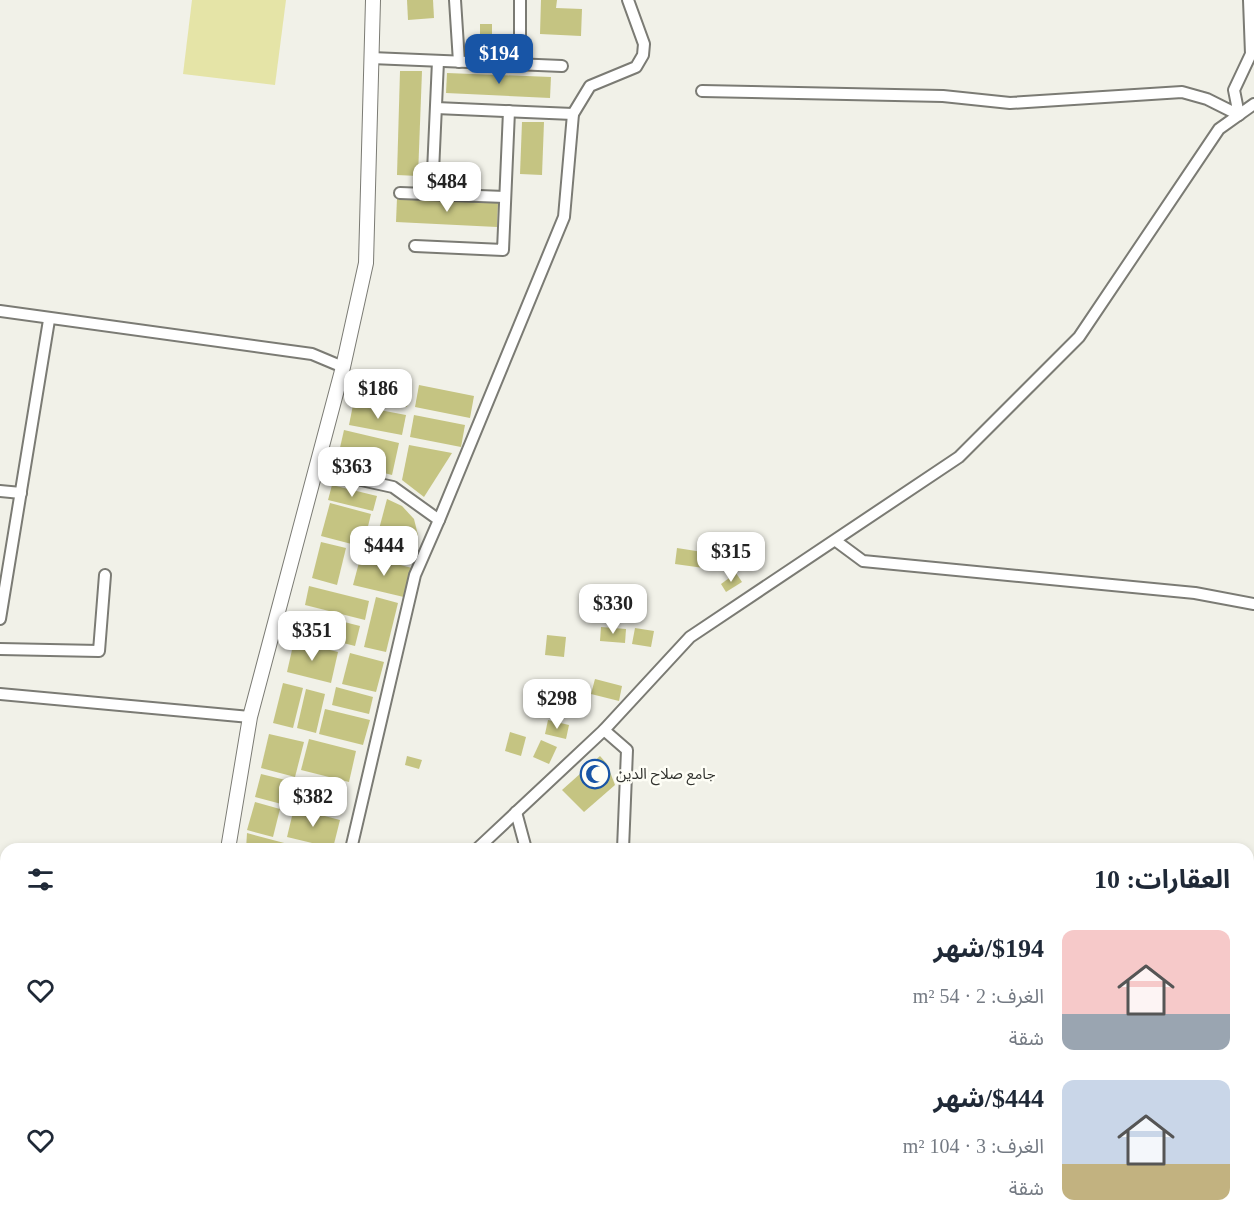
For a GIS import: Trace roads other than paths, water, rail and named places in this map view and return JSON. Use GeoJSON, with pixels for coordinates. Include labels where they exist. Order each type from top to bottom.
{"type":"FeatureCollection","features":[{"type":"Feature","properties":{"kind":"street"},"geometry":{"type":"LineString","coordinates":[[229,843],[250,717],[343,367],[366,263],[372,0]]}},
{"type":"Feature","properties":{"kind":"street"},"geometry":{"type":"LineString","coordinates":[[455,0],[459,62]]}},
{"type":"Feature","properties":{"kind":"street"},"geometry":{"type":"LineString","coordinates":[[520,0],[520,64]]}},
{"type":"Feature","properties":{"kind":"street"},"geometry":{"type":"LineString","coordinates":[[352,843],[415,575],[564,217],[573,114],[590,86],[636,67],[643,55],[644,44],[628,0]]}},
{"type":"Feature","properties":{"kind":"street"},"geometry":{"type":"LineString","coordinates":[[1239,115],[1234,90],[1251,54],[1249,0]]}},
{"type":"Feature","properties":{"kind":"street"},"geometry":{"type":"LineString","coordinates":[[371,58],[562,66]]}},
{"type":"Feature","properties":{"kind":"street"},"geometry":{"type":"LineString","coordinates":[[432,194],[438,61]]}},
{"type":"Feature","properties":{"kind":"street"},"geometry":{"type":"LineString","coordinates":[[702,90],[943,96],[1010,103],[1182,92],[1207,99],[1239,115]]}},
{"type":"Feature","properties":{"kind":"street"},"geometry":{"type":"LineString","coordinates":[[483,843],[604,730],[690,637],[959,457],[1079,338],[1219,129],[1254,104]]}},
{"type":"Feature","properties":{"kind":"street"},"geometry":{"type":"LineString","coordinates":[[436,108],[573,114]]}},
{"type":"Feature","properties":{"kind":"street"},"geometry":{"type":"LineString","coordinates":[[415,246],[503,250],[509,111]]}},
{"type":"Feature","properties":{"kind":"street"},"geometry":{"type":"LineString","coordinates":[[400,193],[505,197]]}},
{"type":"Feature","properties":{"kind":"street"},"geometry":{"type":"LineString","coordinates":[[0,311],[49,320],[312,354],[343,367]]}},
{"type":"Feature","properties":{"kind":"street"},"geometry":{"type":"LineString","coordinates":[[0,619],[5,552],[21,493],[49,320]]}},
{"type":"Feature","properties":{"kind":"street"},"geometry":{"type":"LineString","coordinates":[[315,470],[393,488],[439,520]]}},
{"type":"Feature","properties":{"kind":"street"},"geometry":{"type":"LineString","coordinates":[[0,491],[21,493]]}},
{"type":"Feature","properties":{"kind":"street"},"geometry":{"type":"LineString","coordinates":[[836,541],[862,561],[1195,593],[1254,604]]}},
{"type":"Feature","properties":{"kind":"street"},"geometry":{"type":"LineString","coordinates":[[0,649],[99,651],[105,574]]}},
{"type":"Feature","properties":{"kind":"street"},"geometry":{"type":"LineString","coordinates":[[0,694],[250,717]]}},
{"type":"Feature","properties":{"kind":"street"},"geometry":{"type":"LineString","coordinates":[[604,730],[627,750],[623,843]]}},
{"type":"Feature","properties":{"kind":"street"},"geometry":{"type":"LineString","coordinates":[[516,812],[524,843]]}},
{"type":"Feature","properties":{"kind":"place","name":"جامع صلاح الدين"},"geometry":{"type":"Point","coordinates":[595,774]}}]}
